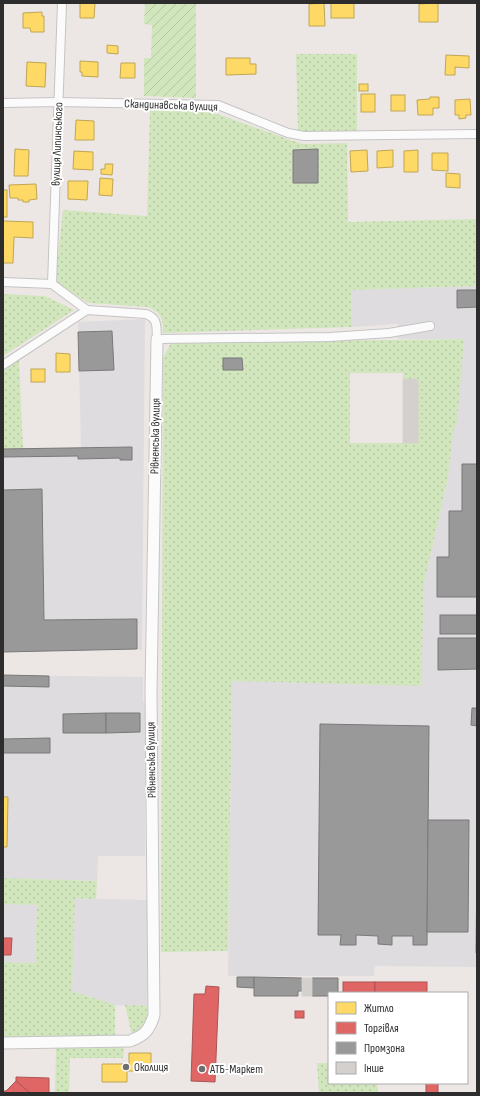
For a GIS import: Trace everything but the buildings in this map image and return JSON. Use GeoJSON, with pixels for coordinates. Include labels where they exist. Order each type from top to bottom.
{"type":"FeatureCollection","features":[{"type":"Feature","properties":{"kind":"street","name":"вулиця Липинського"},"geometry":{"type":"LineString","coordinates":[[52,284],[62,3]]}},
{"type":"Feature","properties":{"kind":"street","name":"Скандинавська вулиця"},"geometry":{"type":"LineString","coordinates":[[3,102],[218,104],[288,133],[304,136],[477,134]]}},
{"type":"Feature","properties":{"kind":"street"},"geometry":{"type":"LineString","coordinates":[[3,282],[52,284],[87,310],[146,314],[152,316],[156,322],[157,339],[330,337],[389,333],[430,326]]}},
{"type":"Feature","properties":{"kind":"street"},"geometry":{"type":"LineString","coordinates":[[3,365],[87,310]]}},
{"type":"Feature","properties":{"kind":"street","name":"Рівненська вулиця"},"geometry":{"type":"LineString","coordinates":[[3,1043],[130,1041],[142,1036],[146,1032],[150,1027],[154,1016],[151,691],[157,339]]}},
{"type":"Feature","properties":{"kind":"shaded area"},"geometry":{"type":"Polygon","coordinates":[[[477,286],[477,967],[375,966],[374,976],[228,976],[232,681],[421,685],[424,584],[448,477],[464,339],[398,339],[398,324],[352,327],[351,290],[477,286]]]}},
{"type":"Feature","properties":{"kind":"shaded area"},"geometry":{"type":"Polygon","coordinates":[[[145,319],[142,650],[3,652],[3,449],[81,448],[78,322],[145,319]]]}},
{"type":"Feature","properties":{"kind":"shaded area"},"geometry":{"type":"Polygon","coordinates":[[[3,675],[143,677],[143,702],[145,703],[145,856],[98,856],[97,881],[3,878],[3,675]]]}},
{"type":"Feature","properties":{"kind":"shaded area"},"geometry":{"type":"Polygon","coordinates":[[[75,898],[147,900],[147,1006],[115,1005],[72,991],[75,898]]]}},
{"type":"Feature","properties":{"kind":"shaded area"},"geometry":{"type":"Polygon","coordinates":[[[3,904],[37,905],[35,963],[3,962],[3,904]]]}},
{"type":"Feature","properties":{"kind":"green space"},"geometry":{"type":"Polygon","coordinates":[[[145,3],[196,3],[196,98],[144,96],[144,58],[151,58],[152,25],[144,24],[145,3]]]}},
{"type":"Feature","properties":{"kind":"green space"},"geometry":{"type":"Polygon","coordinates":[[[296,54],[357,54],[357,132],[304,132],[298,130],[296,54]]]}},
{"type":"Feature","properties":{"kind":"green space"},"geometry":{"type":"Polygon","coordinates":[[[150,110],[209,111],[302,144],[347,143],[348,222],[477,219],[477,286],[351,290],[352,327],[163,333],[163,323],[161,317],[156,311],[148,307],[89,303],[59,285],[56,274],[63,210],[147,216],[150,110]]]}},
{"type":"Feature","properties":{"kind":"green space"},"geometry":{"type":"Polygon","coordinates":[[[3,294],[45,296],[74,310],[3,356],[3,294]]]}},
{"type":"Feature","properties":{"kind":"green space"},"geometry":{"type":"Polygon","coordinates":[[[464,339],[457,424],[454,428],[448,477],[424,584],[421,686],[232,681],[228,951],[161,952],[163,358],[171,343],[464,339]],[[350,373],[350,443],[418,443],[418,379],[403,379],[403,373],[350,373]]]}},
{"type":"Feature","properties":{"kind":"green space"},"geometry":{"type":"Polygon","coordinates":[[[19,360],[23,449],[3,449],[3,371],[19,360]]]}},
{"type":"Feature","properties":{"kind":"green space"},"geometry":{"type":"Polygon","coordinates":[[[3,878],[97,881],[96,899],[75,898],[72,991],[115,1005],[115,1037],[3,1037],[3,962],[35,963],[37,905],[3,904],[3,878]]]}},
{"type":"Feature","properties":{"kind":"green space"},"geometry":{"type":"Polygon","coordinates":[[[125,1005],[147,1006],[145,1024],[140,1030],[132,1035],[125,1005]]]}},
{"type":"Feature","properties":{"kind":"green space"},"geometry":{"type":"Polygon","coordinates":[[[124,1047],[123,1058],[70,1058],[69,1092],[82,1093],[55,1093],[56,1048],[124,1047]]]}},
{"type":"Feature","properties":{"kind":"green space"},"geometry":{"type":"Polygon","coordinates":[[[317,1063],[328,1063],[328,1084],[377,1084],[378,1093],[319,1093],[317,1063]]]}},
{"type":"Feature","properties":{"kind":"place","name":"Околиця"},"geometry":{"type":"Point","coordinates":[126,1067]}},
{"type":"Feature","properties":{"kind":"place","name":"АТБ-Маркет"},"geometry":{"type":"Point","coordinates":[202,1069]}}]}
